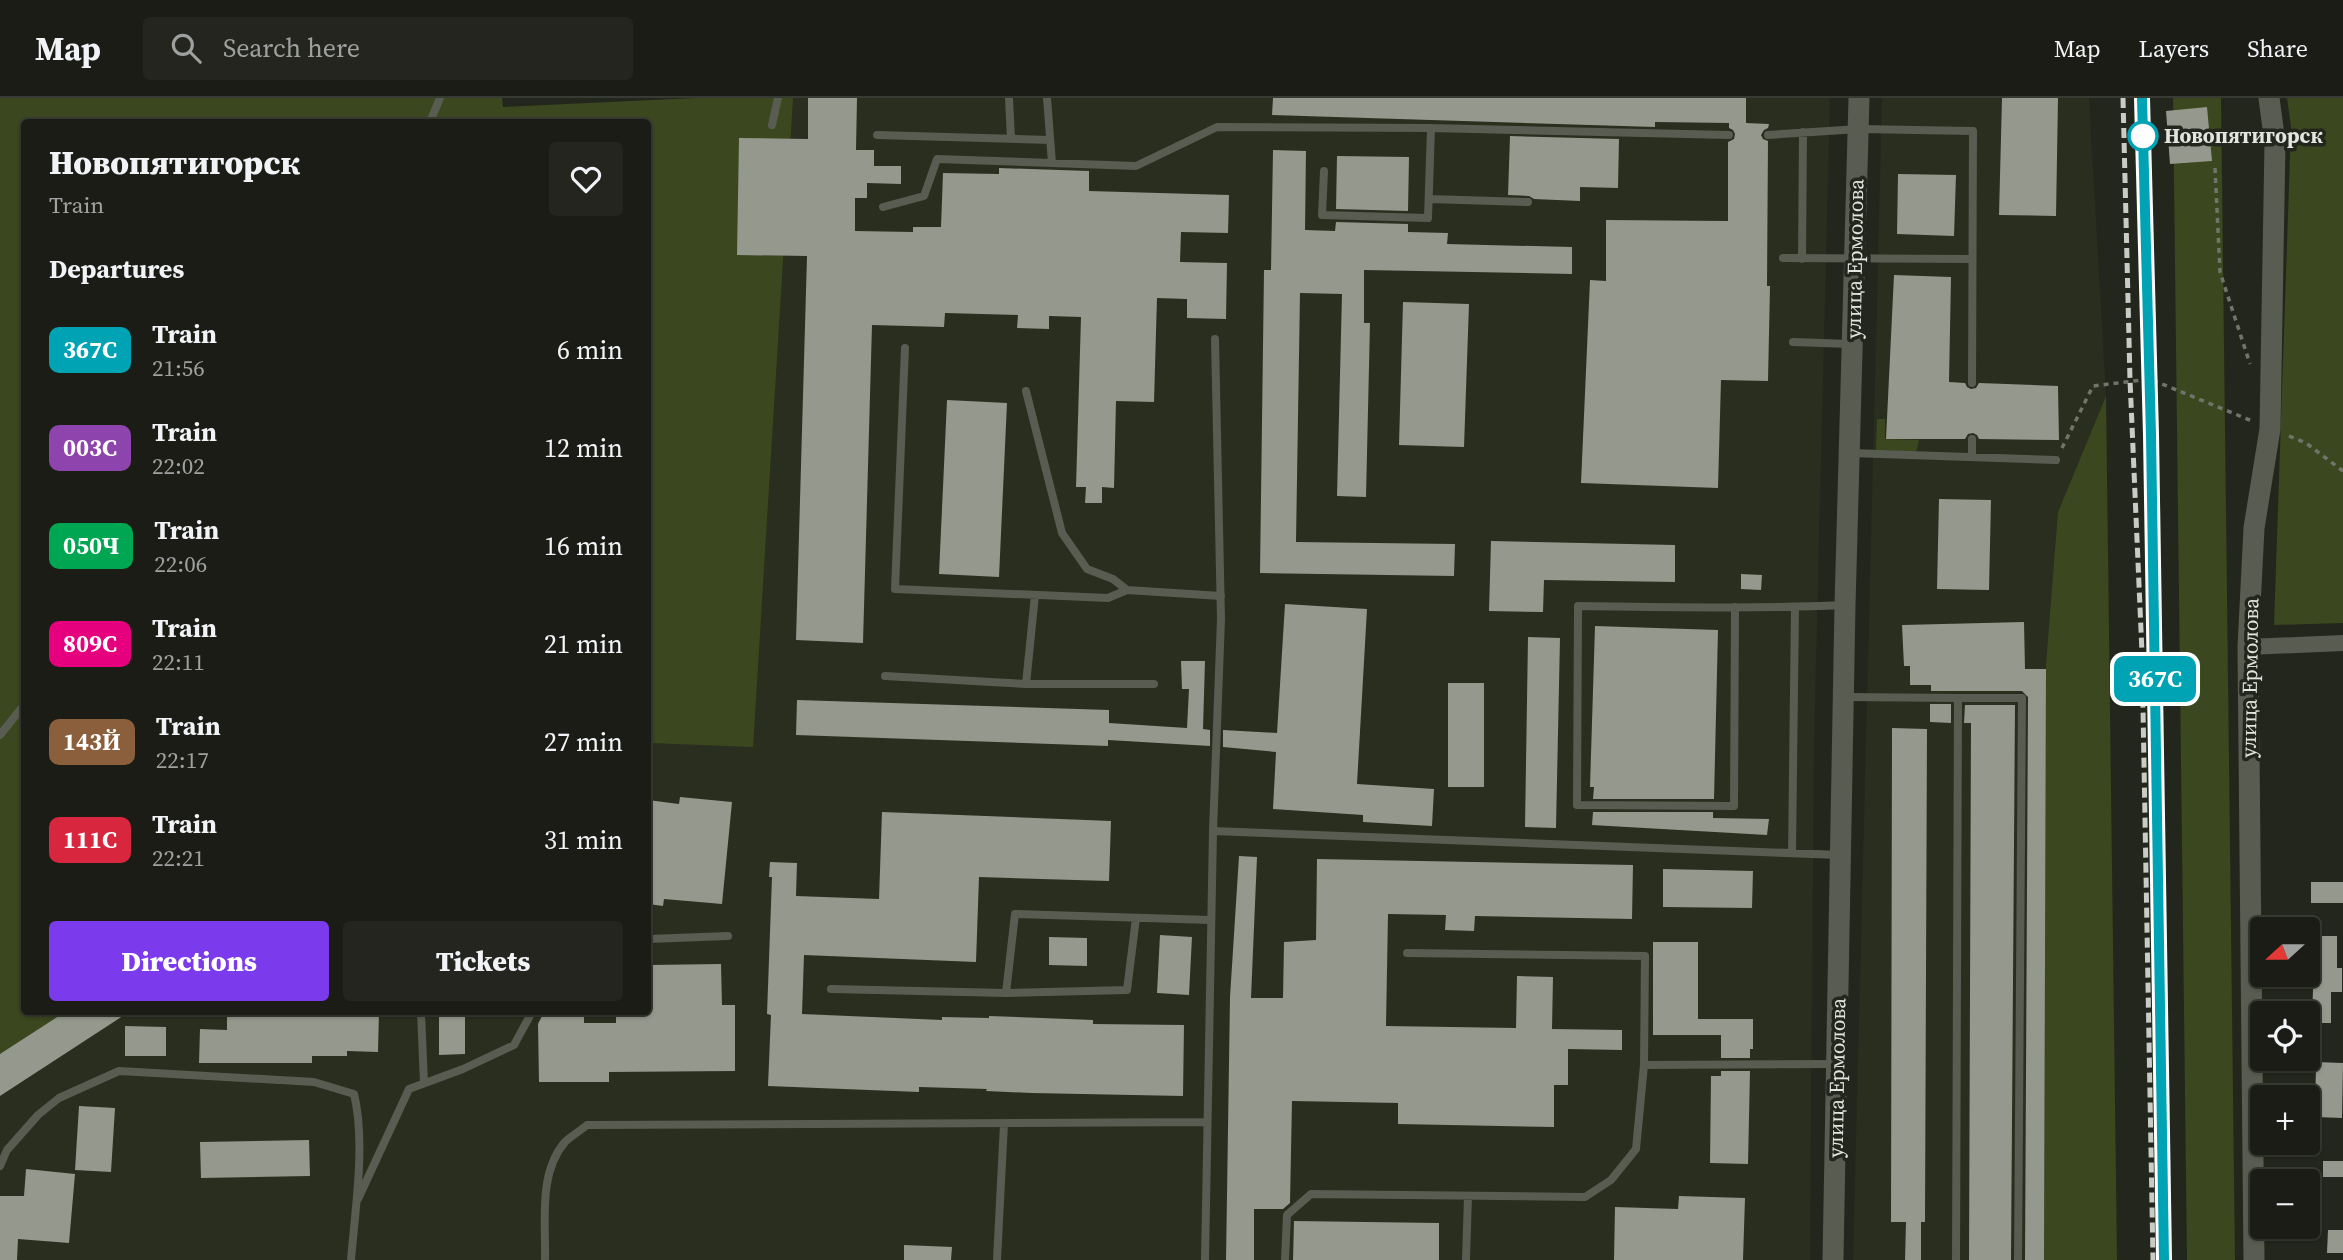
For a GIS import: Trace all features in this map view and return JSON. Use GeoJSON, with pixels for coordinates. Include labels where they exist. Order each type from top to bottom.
{"type":"FeatureCollection","features":[{"type":"Feature","properties":{"kind":"main road","name":"улица Ермолова"},"geometry":{"type":"LineString","coordinates":[[1833,1260],[1845,605],[1859,98]]}},
{"type":"Feature","properties":{"kind":"main road","name":"улица Ермолова"},"geometry":{"type":"LineString","coordinates":[[2254,1260],[2248,647],[2254,528],[2270,429],[2275,143],[2269,98]]}},
{"type":"Feature","properties":{"kind":"street"},"geometry":{"type":"LineString","coordinates":[[2248,647],[2343,643]]}},
{"type":"Feature","properties":{"kind":"lane"},"geometry":{"type":"LineString","coordinates":[[431,119],[440,98]]}},
{"type":"Feature","properties":{"kind":"lane"},"geometry":{"type":"LineString","coordinates":[[772,125],[778,98]]}},
{"type":"Feature","properties":{"kind":"lane"},"geometry":{"type":"LineString","coordinates":[[1009,98],[1011,139]]}},
{"type":"Feature","properties":{"kind":"lane"},"geometry":{"type":"LineString","coordinates":[[1047,98],[1052,163]]}},
{"type":"Feature","properties":{"kind":"lane"},"geometry":{"type":"LineString","coordinates":[[883,207],[924,196],[937,159],[1136,166],[1217,127],[1431,128],[1729,135]]}},
{"type":"Feature","properties":{"kind":"lane"},"geometry":{"type":"LineString","coordinates":[[1324,171],[1322,215],[1428,218],[1431,128]]}},
{"type":"Feature","properties":{"kind":"lane"},"geometry":{"type":"LineString","coordinates":[[1768,135],[1858,129],[1973,131],[1972,383]]}},
{"type":"Feature","properties":{"kind":"lane"},"geometry":{"type":"LineString","coordinates":[[1802,258],[1803,132]]}},
{"type":"Feature","properties":{"kind":"lane"},"geometry":{"type":"LineString","coordinates":[[877,135],[1050,140]]}},
{"type":"Feature","properties":{"kind":"lane"},"geometry":{"type":"LineString","coordinates":[[1429,199],[1528,202]]}},
{"type":"Feature","properties":{"kind":"lane"},"geometry":{"type":"LineString","coordinates":[[1783,258],[1972,259]]}},
{"type":"Feature","properties":{"kind":"lane"},"geometry":{"type":"LineString","coordinates":[[1205,1260],[1213,831],[1221,596],[1214,339]]}},
{"type":"Feature","properties":{"kind":"lane"},"geometry":{"type":"LineString","coordinates":[[1793,342],[1853,344]]}},
{"type":"Feature","properties":{"kind":"lane"},"geometry":{"type":"LineString","coordinates":[[905,348],[895,589],[1108,598],[1127,590],[1221,596]]}},
{"type":"Feature","properties":{"kind":"lane"},"geometry":{"type":"LineString","coordinates":[[1026,391],[1062,533],[1087,569],[1114,579],[1127,590]]}},
{"type":"Feature","properties":{"kind":"lane"},"geometry":{"type":"LineString","coordinates":[[1972,439],[1972,457]]}},
{"type":"Feature","properties":{"kind":"lane"},"geometry":{"type":"LineString","coordinates":[[1851,453],[2056,460]]}},
{"type":"Feature","properties":{"kind":"lane"},"geometry":{"type":"LineString","coordinates":[[1027,684],[1035,595]]}},
{"type":"Feature","properties":{"kind":"lane"},"geometry":{"type":"LineString","coordinates":[[1735,607],[1734,806],[1577,806],[1578,606],[1845,605]]}},
{"type":"Feature","properties":{"kind":"lane"},"geometry":{"type":"LineString","coordinates":[[1792,853],[1795,607]]}},
{"type":"Feature","properties":{"kind":"lane"},"geometry":{"type":"LineString","coordinates":[[885,676],[1027,684],[1154,684]]}},
{"type":"Feature","properties":{"kind":"lane"},"geometry":{"type":"LineString","coordinates":[[1844,697],[2022,698],[2018,1260]]}},
{"type":"Feature","properties":{"kind":"lane"},"geometry":{"type":"LineString","coordinates":[[1956,1260],[1958,698]]}},
{"type":"Feature","properties":{"kind":"lane"},"geometry":{"type":"LineString","coordinates":[[0,735],[21,709]]}},
{"type":"Feature","properties":{"kind":"lane"},"geometry":{"type":"LineString","coordinates":[[1213,831],[1842,855]]}},
{"type":"Feature","properties":{"kind":"lane"},"geometry":{"type":"LineString","coordinates":[[1006,993],[1016,914],[1211,920]]}},
{"type":"Feature","properties":{"kind":"lane"},"geometry":{"type":"LineString","coordinates":[[831,989],[1006,993],[1127,990],[1136,918]]}},
{"type":"Feature","properties":{"kind":"lane"},"geometry":{"type":"LineString","coordinates":[[651,939],[728,936]]}},
{"type":"Feature","properties":{"kind":"lane"},"geometry":{"type":"LineString","coordinates":[[1285,1260],[1287,1215],[1311,1194],[1586,1197],[1611,1180],[1636,1149],[1644,1065],[1645,956],[1407,953]]}},
{"type":"Feature","properties":{"kind":"lane"},"geometry":{"type":"LineString","coordinates":[[421,1015],[424,1083]]}},
{"type":"Feature","properties":{"kind":"lane"},"geometry":{"type":"LineString","coordinates":[[355,1205],[409,1088],[463,1069],[514,1045],[530,1015]]}},
{"type":"Feature","properties":{"kind":"lane"},"geometry":{"type":"LineString","coordinates":[[1644,1065],[1838,1064]]}},
{"type":"Feature","properties":{"kind":"lane"},"geometry":{"type":"LineString","coordinates":[[0,1166],[7,1150],[38,1115],[59,1098],[119,1071],[314,1082],[354,1094],[358,1110],[359,1144],[351,1260]]}},
{"type":"Feature","properties":{"kind":"lane"},"geometry":{"type":"LineString","coordinates":[[545,1260],[547,1181],[556,1154],[567,1140],[587,1125],[1207,1122]]}},
{"type":"Feature","properties":{"kind":"lane"},"geometry":{"type":"LineString","coordinates":[[997,1260],[1003,1124]]}},
{"type":"Feature","properties":{"kind":"lane"},"geometry":{"type":"LineString","coordinates":[[1466,1260],[1468,1196]]}},
{"type":"Feature","properties":{"kind":"path"},"geometry":{"type":"LineString","coordinates":[[2056,460],[2093,386],[2130,380],[2150,379],[2270,429]]}},
{"type":"Feature","properties":{"kind":"shaded area"},"geometry":{"type":"Polygon","coordinates":[[[728,98],[1830,98],[1814,743],[1810,1260],[0,1260],[0,1056],[62,1015],[651,1015],[651,743],[753,746],[728,98]]]}},
{"type":"Feature","properties":{"kind":"shaded area"},"geometry":{"type":"Polygon","coordinates":[[[1882,98],[2089,98],[2106,396],[2058,512],[2044,1260],[1853,1260],[1882,98]]]}},
{"type":"Feature","properties":{"kind":"green space"},"geometry":{"type":"Polygon","coordinates":[[[0,98],[502,98],[503,107],[695,98],[793,98],[753,747],[651,743],[651,119],[21,119],[21,1015],[66,1015],[0,1058],[0,98]]]}},
{"type":"Feature","properties":{"kind":"green space"},"geometry":{"type":"Polygon","coordinates":[[[2173,98],[2221,98],[2235,1260],[2187,1260],[2173,98]]]}},
{"type":"Feature","properties":{"kind":"green space"},"geometry":{"type":"Polygon","coordinates":[[[2287,98],[2343,98],[2343,623],[2274,625],[2291,127],[2287,98]]]}},
{"type":"Feature","properties":{"kind":"green space"},"geometry":{"type":"Polygon","coordinates":[[[2106,396],[2117,1260],[2044,1260],[2046,664],[2058,512],[2106,396]]]}},
{"type":"Feature","properties":{"kind":"green space"},"geometry":{"type":"Polygon","coordinates":[[[1877,419],[1885,419],[1885,439],[1919,440],[1916,452],[1876,450],[1877,419]]]}},
{"type":"Feature","properties":{"kind":"building"},"geometry":{"type":"Polygon","coordinates":[[[808,98],[857,98],[856,150],[874,150],[874,166],[901,166],[901,184],[867,183],[867,198],[855,198],[855,231],[913,232],[913,227],[941,227],[943,173],[999,174],[999,168],[1089,171],[1089,191],[1229,195],[1228,233],[1181,232],[1180,262],[1227,263],[1226,319],[1187,318],[1187,299],[1157,298],[1154,402],[1116,401],[1114,488],[1102,487],[1102,503],[1085,503],[1086,487],[1076,487],[1081,317],[1049,316],[1049,329],[1017,328],[1018,315],[945,313],[944,327],[872,325],[863,643],[796,640],[807,256],[737,255],[739,138],[808,139],[808,98]]]}},
{"type":"Feature","properties":{"kind":"building"},"geometry":{"type":"Polygon","coordinates":[[[1273,98],[1746,98],[1746,123],[1769,124],[1761,135],[1768,141],[1768,381],[1721,380],[1718,488],[1581,483],[1590,280],[1606,281],[1606,220],[1728,221],[1728,142],[1734,139],[1735,134],[1729,128],[1729,123],[1655,122],[1655,127],[1272,115],[1273,98]]]}},
{"type":"Feature","properties":{"kind":"building"},"geometry":{"type":"Polygon","coordinates":[[[2002,98],[2058,98],[2056,216],[1999,215],[2002,98]]]}},
{"type":"Feature","properties":{"kind":"building"},"geometry":{"type":"Polygon","coordinates":[[[2207,107],[2212,161],[2170,164],[2166,111],[2207,107]]]}},
{"type":"Feature","properties":{"kind":"building"},"geometry":{"type":"Polygon","coordinates":[[[1510,136],[1619,139],[1618,188],[1580,187],[1580,201],[1508,195],[1510,136]]]}},
{"type":"Feature","properties":{"kind":"building"},"geometry":{"type":"Polygon","coordinates":[[[1273,150],[1306,151],[1305,230],[1335,231],[1336,222],[1408,224],[1408,232],[1448,233],[1447,244],[1572,247],[1572,274],[1364,270],[1364,323],[1370,323],[1366,497],[1337,496],[1342,294],[1300,293],[1296,542],[1455,544],[1454,576],[1260,573],[1264,270],[1271,270],[1273,150]]]}},
{"type":"Feature","properties":{"kind":"building"},"geometry":{"type":"Polygon","coordinates":[[[1337,156],[1409,157],[1408,211],[1336,209],[1337,156]]]}},
{"type":"Feature","properties":{"kind":"building"},"geometry":{"type":"Polygon","coordinates":[[[1898,174],[1956,175],[1954,236],[1897,234],[1898,174]]]}},
{"type":"Feature","properties":{"kind":"building"},"geometry":{"type":"Polygon","coordinates":[[[1894,275],[1951,277],[1949,382],[1965,383],[1971,389],[1976,388],[1979,383],[2058,386],[2059,440],[1979,439],[1973,433],[1968,434],[1965,439],[1886,439],[1894,275]]]}},
{"type":"Feature","properties":{"kind":"building"},"geometry":{"type":"Polygon","coordinates":[[[1403,302],[1469,304],[1464,447],[1399,445],[1403,302]]]}},
{"type":"Feature","properties":{"kind":"building"},"geometry":{"type":"Polygon","coordinates":[[[947,400],[1007,403],[999,577],[939,574],[947,400]]]}},
{"type":"Feature","properties":{"kind":"building"},"geometry":{"type":"Polygon","coordinates":[[[1939,499],[1991,500],[1989,590],[1937,589],[1939,499]]]}},
{"type":"Feature","properties":{"kind":"building"},"geometry":{"type":"Polygon","coordinates":[[[1491,541],[1675,545],[1675,582],[1544,580],[1543,612],[1489,611],[1491,541]]]}},
{"type":"Feature","properties":{"kind":"building"},"geometry":{"type":"Polygon","coordinates":[[[1741,574],[1762,575],[1761,590],[1741,589],[1741,574]]]}},
{"type":"Feature","properties":{"kind":"building"},"geometry":{"type":"Polygon","coordinates":[[[1285,604],[1367,609],[1357,784],[1434,789],[1432,826],[1363,822],[1363,815],[1273,809],[1276,752],[1223,747],[1223,730],[1277,733],[1285,604]]]}},
{"type":"Feature","properties":{"kind":"building"},"geometry":{"type":"Polygon","coordinates":[[[2024,622],[2025,669],[2046,669],[2044,1260],[2025,1260],[2028,697],[2022,691],[1931,691],[1931,685],[1910,685],[1910,666],[1904,666],[1902,625],[2024,622]]]}},
{"type":"Feature","properties":{"kind":"building"},"geometry":{"type":"Polygon","coordinates":[[[1595,626],[1718,630],[1714,799],[1593,799],[1594,787],[1590,787],[1595,626]]]}},
{"type":"Feature","properties":{"kind":"building"},"geometry":{"type":"Polygon","coordinates":[[[1528,637],[1560,638],[1556,828],[1525,827],[1528,637]]]}},
{"type":"Feature","properties":{"kind":"building"},"geometry":{"type":"Polygon","coordinates":[[[1181,661],[1205,661],[1203,729],[1210,730],[1210,746],[1108,740],[1108,746],[796,735],[797,700],[1109,710],[1109,723],[1187,728],[1189,689],[1182,689],[1181,661]]]}},
{"type":"Feature","properties":{"kind":"building"},"geometry":{"type":"Polygon","coordinates":[[[1448,683],[1484,683],[1484,787],[1448,787],[1448,683]]]}},
{"type":"Feature","properties":{"kind":"building"},"geometry":{"type":"Polygon","coordinates":[[[1930,704],[1951,704],[1951,723],[1930,722],[1930,704]]]}},
{"type":"Feature","properties":{"kind":"building"},"geometry":{"type":"Polygon","coordinates":[[[1965,705],[2015,705],[2011,1260],[1969,1260],[1971,723],[1964,723],[1965,705]]]}},
{"type":"Feature","properties":{"kind":"building"},"geometry":{"type":"Polygon","coordinates":[[[1892,728],[1927,729],[1925,1222],[1921,1222],[1921,1260],[1905,1260],[1906,1222],[1891,1222],[1892,728]]]}},
{"type":"Feature","properties":{"kind":"building"},"geometry":{"type":"Polygon","coordinates":[[[680,797],[732,802],[722,904],[664,899],[663,906],[651,904],[651,800],[679,804],[680,797]]]}},
{"type":"Feature","properties":{"kind":"building"},"geometry":{"type":"Polygon","coordinates":[[[882,812],[1111,821],[1109,881],[979,877],[976,962],[804,955],[802,1014],[942,1020],[942,1017],[989,1016],[1093,1020],[1093,1024],[1184,1025],[1183,1096],[1032,1093],[919,1087],[919,1092],[768,1086],[771,1015],[767,1014],[772,877],[769,877],[770,862],[797,863],[796,896],[879,899],[882,812]]]}},
{"type":"Feature","properties":{"kind":"building"},"geometry":{"type":"Polygon","coordinates":[[[1593,812],[1713,812],[1713,818],[1769,819],[1767,835],[1592,825],[1593,812]]]}},
{"type":"Feature","properties":{"kind":"building"},"geometry":{"type":"Polygon","coordinates":[[[1239,856],[1257,857],[1251,998],[1283,998],[1284,942],[1316,940],[1317,859],[1633,865],[1632,919],[1475,916],[1474,931],[1445,930],[1446,915],[1388,914],[1386,1026],[1516,1028],[1517,976],[1553,977],[1552,1029],[1622,1030],[1622,1050],[1568,1049],[1568,1085],[1554,1085],[1554,1127],[1398,1124],[1398,1103],[1292,1101],[1290,1203],[1283,1209],[1254,1209],[1254,1260],[1226,1260],[1230,997],[1239,856]]]}},
{"type":"Feature","properties":{"kind":"building"},"geometry":{"type":"Polygon","coordinates":[[[1663,869],[1753,871],[1752,908],[1663,907],[1663,869]]]}},
{"type":"Feature","properties":{"kind":"building"},"geometry":{"type":"Polygon","coordinates":[[[2311,882],[2343,882],[2343,903],[2311,903],[2311,882]]]}},
{"type":"Feature","properties":{"kind":"building"},"geometry":{"type":"Polygon","coordinates":[[[1160,935],[1192,937],[1189,995],[1157,993],[1160,935]]]}},
{"type":"Feature","properties":{"kind":"building"},"geometry":{"type":"Polygon","coordinates":[[[2320,936],[2337,936],[2337,968],[2342,968],[2342,992],[2331,992],[2331,1023],[2320,1023],[2320,1001],[2313,1001],[2313,987],[2320,987],[2320,936]]]}},
{"type":"Feature","properties":{"kind":"building"},"geometry":{"type":"Polygon","coordinates":[[[1049,937],[1087,938],[1087,966],[1049,965],[1049,937]]]}},
{"type":"Feature","properties":{"kind":"building"},"geometry":{"type":"Polygon","coordinates":[[[1653,942],[1698,942],[1698,1019],[1753,1019],[1753,1049],[1750,1049],[1750,1058],[1721,1058],[1721,1035],[1653,1035],[1653,942]]]}},
{"type":"Feature","properties":{"kind":"building"},"geometry":{"type":"Polygon","coordinates":[[[721,964],[722,1005],[735,1005],[735,1071],[609,1072],[609,1082],[539,1082],[538,1024],[542,1015],[584,1015],[584,1023],[616,1023],[616,1015],[651,1015],[651,965],[721,964]]]}},
{"type":"Feature","properties":{"kind":"building"},"geometry":{"type":"Polygon","coordinates":[[[60,1015],[124,1015],[0,1096],[0,1054],[60,1015]]]}},
{"type":"Feature","properties":{"kind":"building"},"geometry":{"type":"Polygon","coordinates":[[[227,1015],[379,1015],[378,1052],[347,1051],[347,1056],[312,1056],[312,1063],[199,1063],[200,1029],[227,1030],[227,1015]]]}},
{"type":"Feature","properties":{"kind":"building"},"geometry":{"type":"Polygon","coordinates":[[[439,1015],[465,1015],[465,1054],[439,1055],[439,1015]]]}},
{"type":"Feature","properties":{"kind":"building"},"geometry":{"type":"Polygon","coordinates":[[[125,1026],[166,1027],[166,1056],[125,1056],[125,1026]]]}},
{"type":"Feature","properties":{"kind":"building"},"geometry":{"type":"Polygon","coordinates":[[[2320,1062],[2343,1063],[2342,1118],[2320,1117],[2320,1085],[2316,1085],[2316,1071],[2320,1071],[2320,1062]]]}},
{"type":"Feature","properties":{"kind":"building"},"geometry":{"type":"Polygon","coordinates":[[[1721,1071],[1750,1071],[1748,1164],[1710,1163],[1711,1076],[1721,1076],[1721,1071]]]}},
{"type":"Feature","properties":{"kind":"building"},"geometry":{"type":"Polygon","coordinates":[[[79,1106],[115,1108],[111,1172],[75,1170],[79,1106]]]}},
{"type":"Feature","properties":{"kind":"building"},"geometry":{"type":"Polygon","coordinates":[[[309,1140],[310,1176],[201,1178],[200,1142],[309,1140]]]}},
{"type":"Feature","properties":{"kind":"building"},"geometry":{"type":"Polygon","coordinates":[[[2323,1161],[2343,1161],[2343,1177],[2323,1177],[2323,1161]]]}},
{"type":"Feature","properties":{"kind":"building"},"geometry":{"type":"Polygon","coordinates":[[[26,1169],[75,1174],[69,1243],[18,1239],[17,1260],[0,1260],[0,1196],[24,1196],[26,1169]]]}},
{"type":"Feature","properties":{"kind":"building"},"geometry":{"type":"Polygon","coordinates":[[[1679,1196],[1745,1198],[1743,1260],[1614,1260],[1615,1207],[1678,1209],[1679,1196]]]}},
{"type":"Feature","properties":{"kind":"building"},"geometry":{"type":"Polygon","coordinates":[[[1294,1221],[1439,1223],[1439,1260],[1293,1260],[1294,1221]]]}},
{"type":"Feature","properties":{"kind":"building"},"geometry":{"type":"Polygon","coordinates":[[[2328,1230],[2343,1230],[2343,1253],[2327,1253],[2328,1230]]]}},
{"type":"Feature","properties":{"kind":"building"},"geometry":{"type":"Polygon","coordinates":[[[904,1245],[952,1247],[951,1260],[904,1260],[904,1245]]]}},
{"type":"Feature","properties":{"kind":"railway"},"geometry":{"type":"LineString","coordinates":[[2123,98],[2130,380],[2142,653],[2153,1260]]}},
{"type":"Feature","properties":{"kind":"railway"},"geometry":{"type":"LineString","coordinates":[[2142,98],[2150,379],[2164,1260]]}},
{"type":"Feature","properties":{"kind":"train","name":"367С"},"geometry":{"type":"LineString","coordinates":[[2142,98],[2151,435],[2164,1260]]}},
{"type":"Feature","properties":{"kind":"place","name":"Новопятигорск"},"geometry":{"type":"Point","coordinates":[2143,136]}}]}
